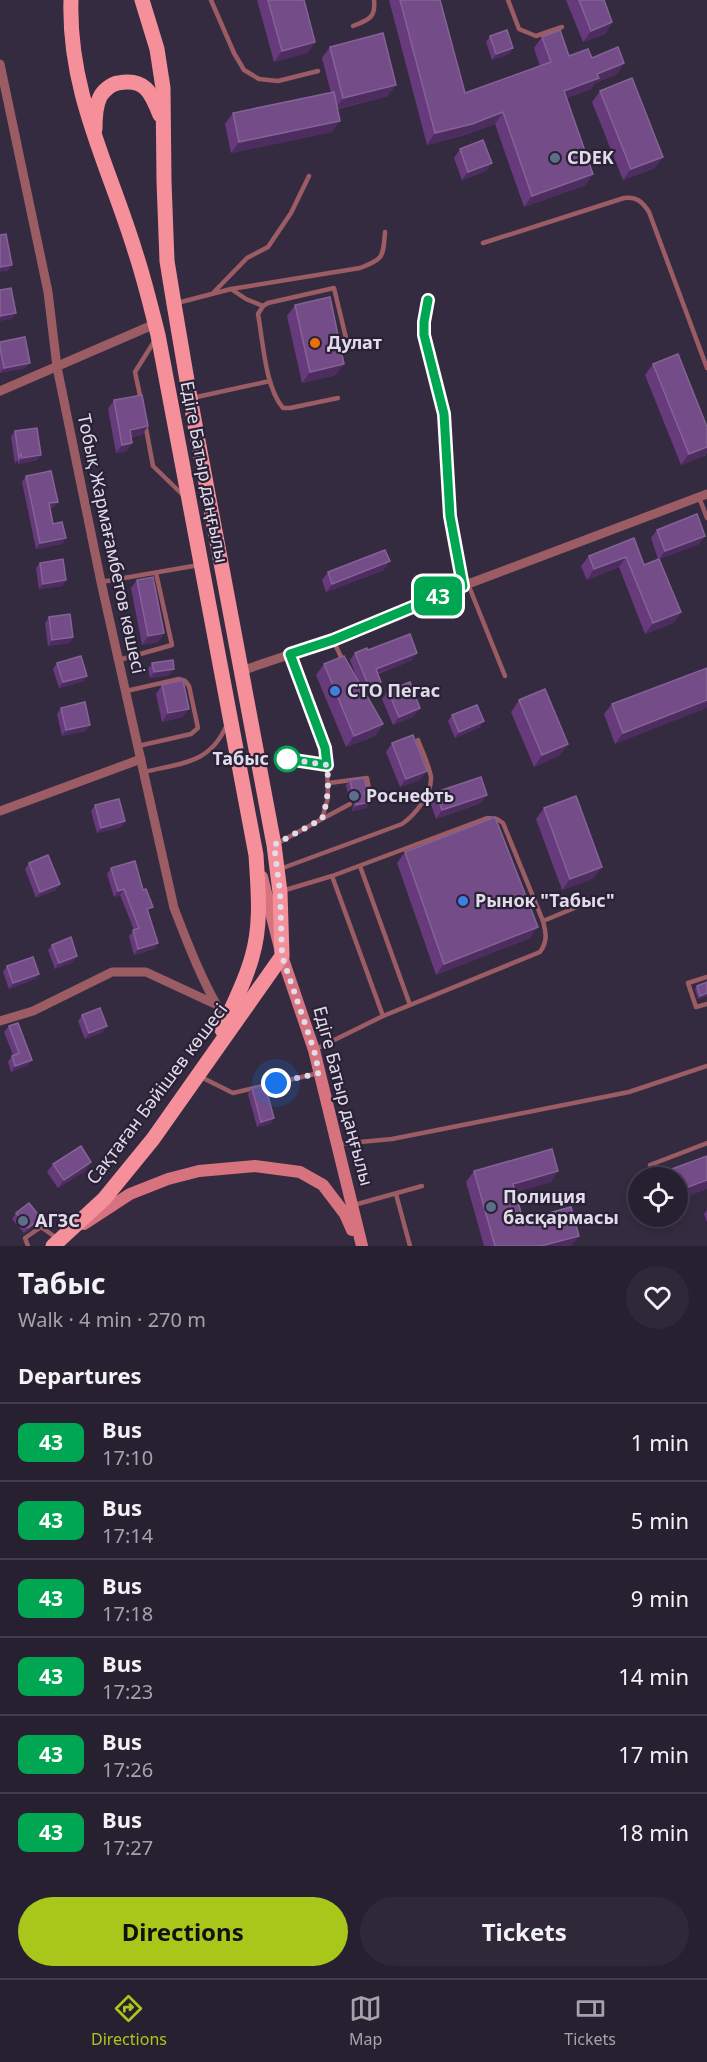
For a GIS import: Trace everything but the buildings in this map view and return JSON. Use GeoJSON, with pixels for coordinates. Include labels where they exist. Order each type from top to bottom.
{"type":"FeatureCollection","features":[{"type":"Feature","properties":{"kind":"main road","name":"Едіге Батыр даңғылы"},"geometry":{"type":"LineString","coordinates":[[71,0],[75,63],[82,98],[135,251],[157,329],[256,855],[282,956],[314,1050],[361,1246]]}},
{"type":"Feature","properties":{"kind":"main road","name":"Едіге Батыр даңғылы"},"geometry":{"type":"LineString","coordinates":[[142,0],[157,49],[163,88],[167,261],[190,398],[274,845],[280,892],[282,956]]}},
{"type":"Feature","properties":{"kind":"main road"},"geometry":{"type":"LineString","coordinates":[[95,136],[95,113],[100,95],[113,84],[132,81],[143,86],[154,99],[164,126]]}},
{"type":"Feature","properties":{"kind":"main road"},"geometry":{"type":"LineString","coordinates":[[210,1059],[242,986],[255,943],[259,903],[256,855]]}},
{"type":"Feature","properties":{"kind":"main road","name":"Сақтаған Бәйішев көшесі"},"geometry":{"type":"LineString","coordinates":[[60,1241],[104,1199],[153,1139],[282,956]]}},
{"type":"Feature","properties":{"kind":"main road"},"geometry":{"type":"LineString","coordinates":[[60,1241],[130,1194],[168,1179],[199,1171],[255,1166],[300,1172],[323,1185],[345,1214],[361,1246]]}},
{"type":"Feature","properties":{"kind":"street","name":"Тобық Жармағамбетов көшесі"},"geometry":{"type":"LineString","coordinates":[[0,64],[48,292],[57,367],[101,582],[174,908],[215,1004],[226,1021]]}},
{"type":"Feature","properties":{"kind":"street"},"geometry":{"type":"LineString","coordinates":[[0,391],[157,329]]}},
{"type":"Feature","properties":{"kind":"street"},"geometry":{"type":"LineString","coordinates":[[241,671],[333,640],[466,585],[703,495]]}},
{"type":"Feature","properties":{"kind":"street"},"geometry":{"type":"LineString","coordinates":[[0,811],[141,759]]}},
{"type":"Feature","properties":{"kind":"street"},"geometry":{"type":"LineString","coordinates":[[0,1022],[33,1011],[112,972],[146,972],[215,1004]]}},
{"type":"Feature","properties":{"kind":"lane"},"geometry":{"type":"LineString","coordinates":[[211,0],[244,70],[259,79],[278,81],[318,71]]}},
{"type":"Feature","properties":{"kind":"lane"},"geometry":{"type":"LineString","coordinates":[[353,26],[370,19],[375,13],[374,0]]}},
{"type":"Feature","properties":{"kind":"lane"},"geometry":{"type":"LineString","coordinates":[[508,0],[519,29],[536,36],[562,27]]}},
{"type":"Feature","properties":{"kind":"lane"},"geometry":{"type":"LineString","coordinates":[[212,294],[246,258],[268,247],[291,213],[309,176]]}},
{"type":"Feature","properties":{"kind":"lane"},"geometry":{"type":"LineString","coordinates":[[483,243],[624,198],[634,197],[643,203],[649,212],[707,368]]}},
{"type":"Feature","properties":{"kind":"lane"},"geometry":{"type":"LineString","coordinates":[[174,304],[231,289],[360,268],[378,261],[383,253],[385,232]]}},
{"type":"Feature","properties":{"kind":"lane"},"geometry":{"type":"LineString","coordinates":[[338,398],[283,408],[277,401],[270,381],[258,314],[268,303],[334,288],[346,338]]}},
{"type":"Feature","properties":{"kind":"lane"},"geometry":{"type":"LineString","coordinates":[[231,289],[263,306]]}},
{"type":"Feature","properties":{"kind":"lane"},"geometry":{"type":"LineString","coordinates":[[428,300],[424,335],[444,414],[450,516],[466,585],[505,676]]}},
{"type":"Feature","properties":{"kind":"lane"},"geometry":{"type":"LineString","coordinates":[[142,408],[135,372],[157,329]]}},
{"type":"Feature","properties":{"kind":"lane"},"geometry":{"type":"LineString","coordinates":[[190,398],[270,381]]}},
{"type":"Feature","properties":{"kind":"lane"},"geometry":{"type":"LineString","coordinates":[[144,419],[153,466],[190,502]]}},
{"type":"Feature","properties":{"kind":"lane"},"geometry":{"type":"LineString","coordinates":[[703,495],[707,518]]}},
{"type":"Feature","properties":{"kind":"lane"},"geometry":{"type":"LineString","coordinates":[[101,582],[202,565]]}},
{"type":"Feature","properties":{"kind":"lane"},"geometry":{"type":"LineString","coordinates":[[119,660],[172,645],[156,573]]}},
{"type":"Feature","properties":{"kind":"lane"},"geometry":{"type":"LineString","coordinates":[[333,640],[346,669]]}},
{"type":"Feature","properties":{"kind":"lane"},"geometry":{"type":"LineString","coordinates":[[290,654],[325,748],[329,783],[328,798],[322,819]]}},
{"type":"Feature","properties":{"kind":"lane"},"geometry":{"type":"LineString","coordinates":[[126,691],[178,680],[185,681],[189,686],[198,728],[196,732],[138,746]]}},
{"type":"Feature","properties":{"kind":"lane"},"geometry":{"type":"LineString","coordinates":[[144,772],[197,760],[211,751],[221,739],[230,716]]}},
{"type":"Feature","properties":{"kind":"lane"},"geometry":{"type":"LineString","coordinates":[[278,870],[402,824],[411,818],[426,796],[431,778],[418,740]]}},
{"type":"Feature","properties":{"kind":"lane"},"geometry":{"type":"LineString","coordinates":[[287,759],[327,765]]}},
{"type":"Feature","properties":{"kind":"lane"},"geometry":{"type":"LineString","coordinates":[[329,783],[367,778],[370,795],[364,800]]}},
{"type":"Feature","properties":{"kind":"lane"},"geometry":{"type":"LineString","coordinates":[[274,845],[350,804]]}},
{"type":"Feature","properties":{"kind":"lane"},"geometry":{"type":"LineString","coordinates":[[280,892],[332,876],[488,818],[497,819],[503,823],[543,921],[546,934],[545,945],[540,952],[383,1016],[314,1050]]}},
{"type":"Feature","properties":{"kind":"lane"},"geometry":{"type":"LineString","coordinates":[[360,866],[410,1005]]}},
{"type":"Feature","properties":{"kind":"lane"},"geometry":{"type":"LineString","coordinates":[[332,876],[383,1016]]}},
{"type":"Feature","properties":{"kind":"lane"},"geometry":{"type":"LineString","coordinates":[[543,921],[584,903]]}},
{"type":"Feature","properties":{"kind":"lane"},"geometry":{"type":"LineString","coordinates":[[707,976],[688,983],[696,1007],[707,1004]]}},
{"type":"Feature","properties":{"kind":"lane"},"geometry":{"type":"LineString","coordinates":[[336,1144],[392,1139],[629,1092],[707,1066]]}},
{"type":"Feature","properties":{"kind":"lane"},"geometry":{"type":"LineString","coordinates":[[198,1076],[233,1092],[319,1073]]}},
{"type":"Feature","properties":{"kind":"lane"},"geometry":{"type":"LineString","coordinates":[[650,1165],[707,1143]]}},
{"type":"Feature","properties":{"kind":"lane"},"geometry":{"type":"LineString","coordinates":[[351,1205],[422,1186]]}},
{"type":"Feature","properties":{"kind":"lane"},"geometry":{"type":"LineString","coordinates":[[396,1194],[410,1246]]}},
{"type":"Feature","properties":{"kind":"lane"},"geometry":{"type":"LineString","coordinates":[[28,1246],[25,1238],[41,1227],[60,1241]]}},
{"type":"Feature","properties":{"kind":"bus line","name":"43"},"geometry":{"type":"LineString","coordinates":[[287,759],[327,765],[325,748],[290,654],[333,640],[463,586],[450,516],[444,414],[424,335],[428,300]]}},
{"type":"Feature","properties":{"kind":"place","name":"CDEK"},"geometry":{"type":"Point","coordinates":[555,158]}},
{"type":"Feature","properties":{"kind":"place","name":"Дулат"},"geometry":{"type":"Point","coordinates":[315,343]}},
{"type":"Feature","properties":{"kind":"place","name":"СТО Пегас"},"geometry":{"type":"Point","coordinates":[335,691]}},
{"type":"Feature","properties":{"kind":"place","name":"Табыс"},"geometry":{"type":"Point","coordinates":[287,759]}},
{"type":"Feature","properties":{"kind":"place","name":"Роснефть"},"geometry":{"type":"Point","coordinates":[354,796]}},
{"type":"Feature","properties":{"kind":"place","name":"Рынок \"Табыс\""},"geometry":{"type":"Point","coordinates":[463,901]}},
{"type":"Feature","properties":{"kind":"place","name":"Полиция басқармасы"},"geometry":{"type":"Point","coordinates":[491,1207]}},
{"type":"Feature","properties":{"kind":"place","name":"АГЗС"},"geometry":{"type":"Point","coordinates":[23,1221]}},
{"type":"Feature","properties":{"kind":"route"},"geometry":{"type":"LineString","coordinates":[[276,1083],[319,1073],[314,1050],[282,956],[280,892],[274,845],[322,819],[328,798],[329,783],[327,765],[287,759]]}}]}
